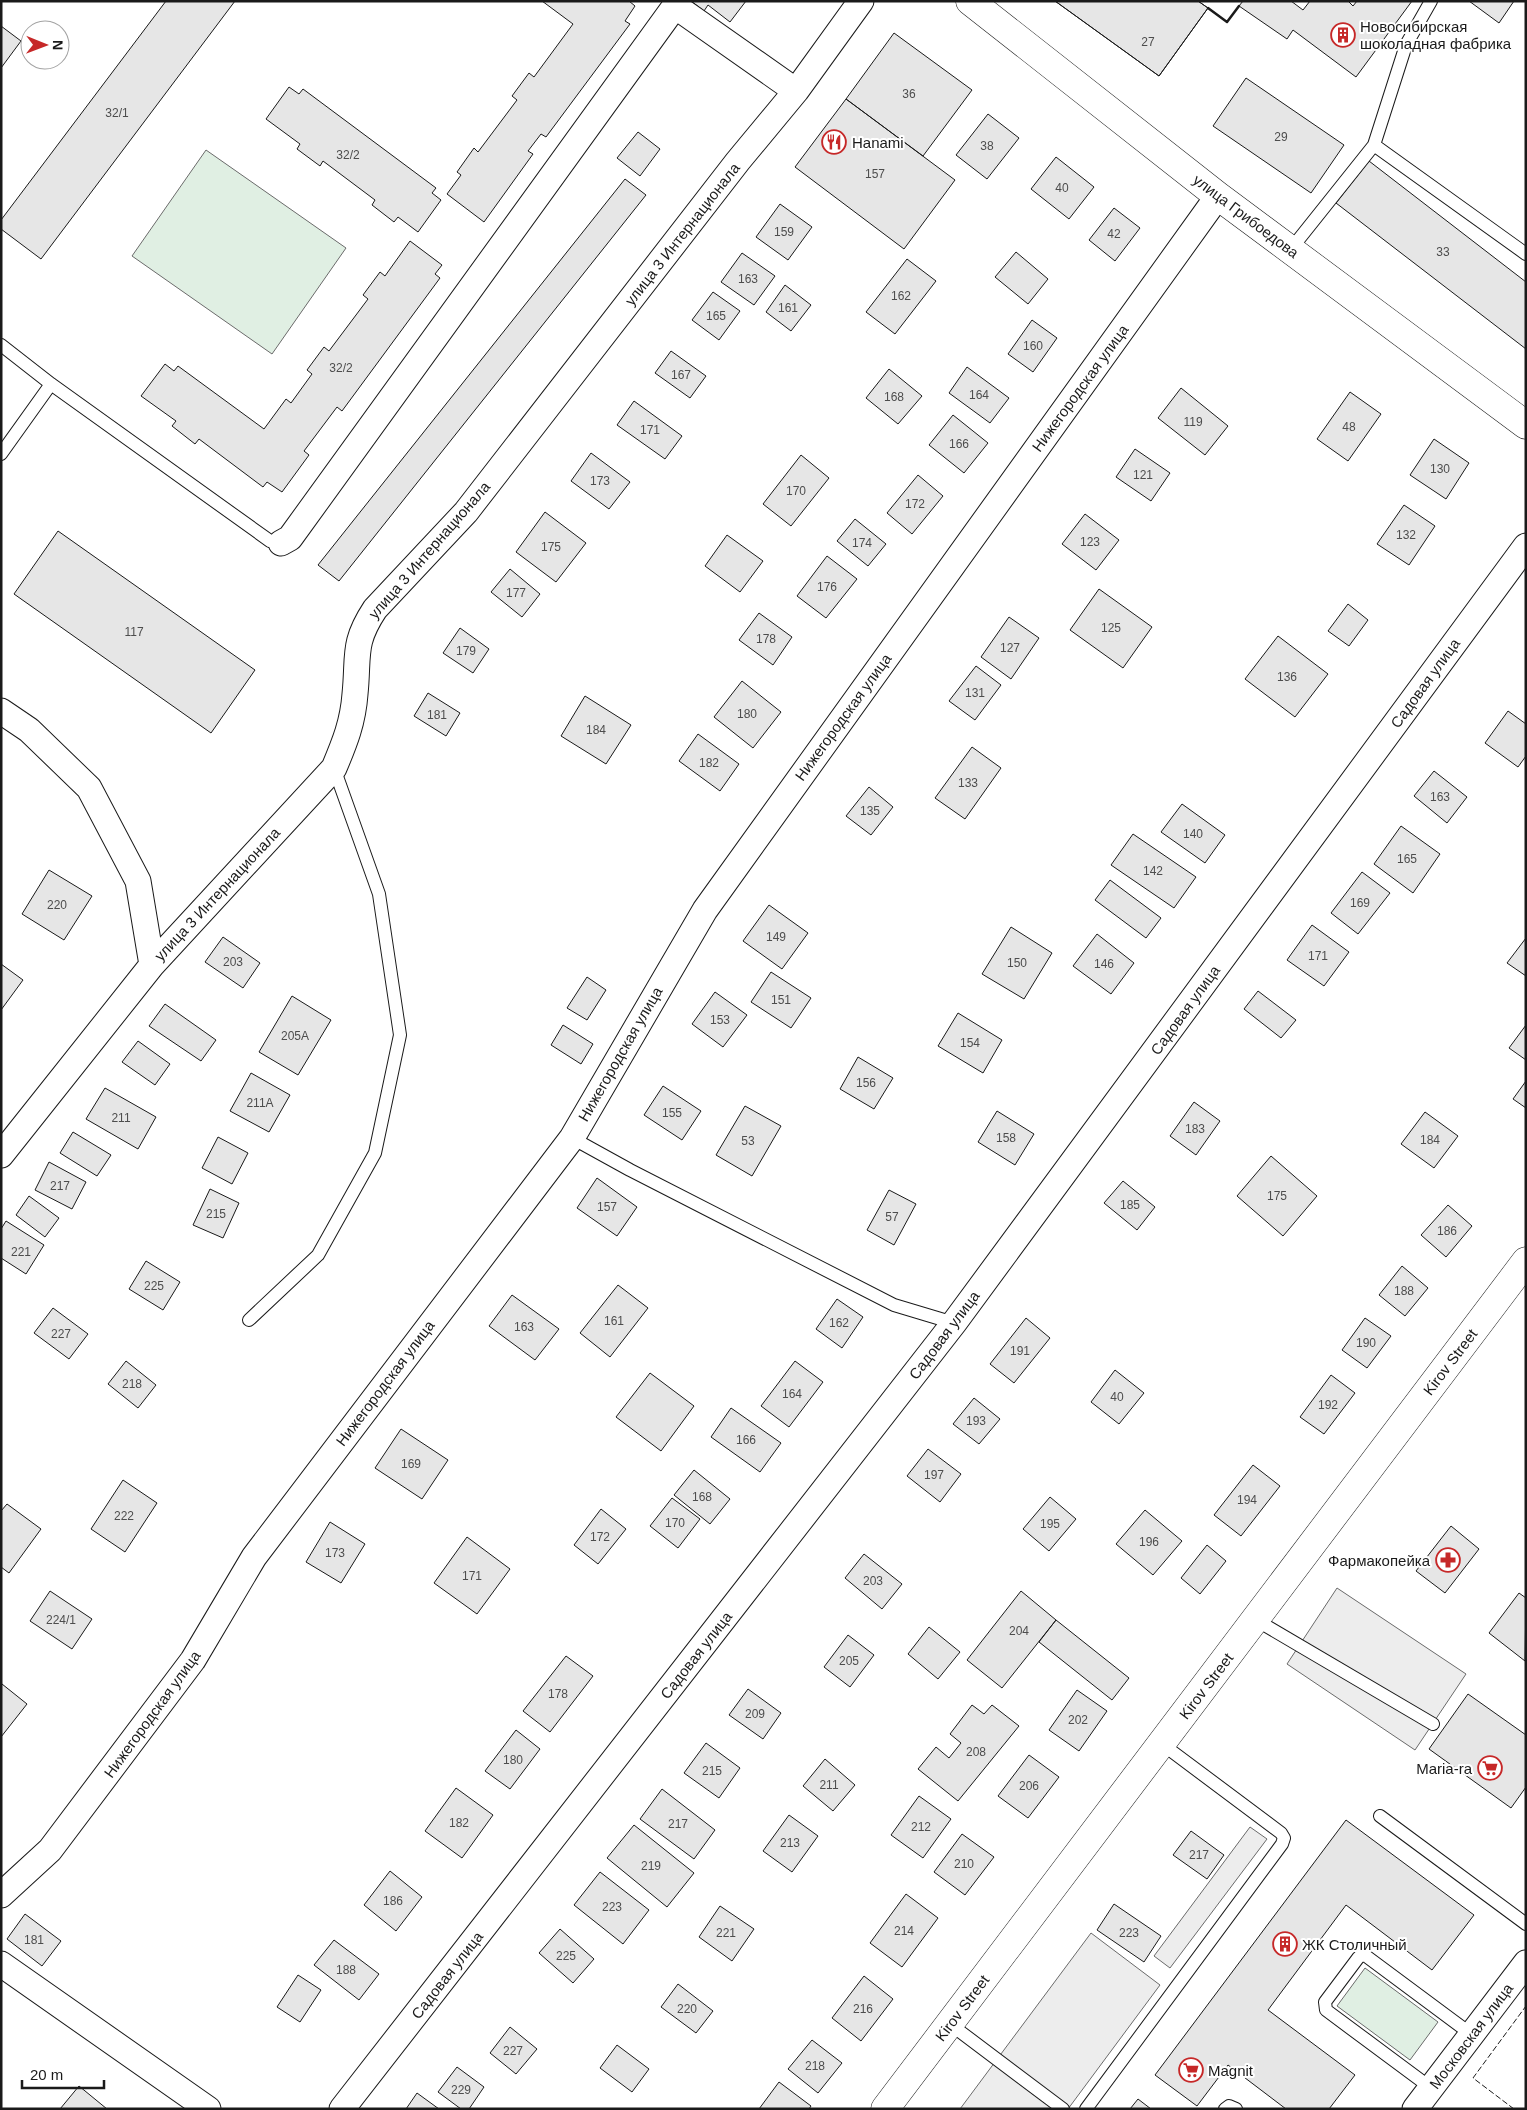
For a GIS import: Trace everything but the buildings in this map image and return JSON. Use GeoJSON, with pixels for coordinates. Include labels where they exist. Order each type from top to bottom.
{"type":"FeatureCollection","features":[{"type":"Feature","properties":{"kind":"main road","name":"улица Грибоедова"},"geometry":{"type":"LineString","coordinates":[[970,1],[1218,196],[1292,249],[1526,425]]}},
{"type":"Feature","properties":{"kind":"main road","name":"Kirov Street"},"geometry":{"type":"LineString","coordinates":[[885,2109],[1526,1261]]}},
{"type":"Feature","properties":{"kind":"street","name":"улица 3 Интернационала"},"geometry":{"type":"LineString","coordinates":[[1,1155],[152,964],[334,768],[348,735],[355,694],[357,644],[363,627],[375,609],[466,512],[738,161],[796,91],[860,1]]}},
{"type":"Feature","properties":{"kind":"street"},"geometry":{"type":"LineString","coordinates":[[281,543],[290,538],[675,6],[796,91]]}},
{"type":"Feature","properties":{"kind":"street","name":"Нижегородская улица"},"geometry":{"type":"LineString","coordinates":[[1,1895],[50,1850],[193,1660],[254,1557],[572,1138],[705,910],[1218,196]]}},
{"type":"Feature","properties":{"kind":"street","name":"Садовая улица"},"geometry":{"type":"LineString","coordinates":[[342,2109],[954,1324],[1526,546]]}},
{"type":"Feature","properties":{"kind":"street"},"geometry":{"type":"LineString","coordinates":[[1,711],[29,730],[89,788],[138,880],[152,964]]}},
{"type":"Feature","properties":{"kind":"street","name":"Московская улица"},"geometry":{"type":"LineString","coordinates":[[1415,2109],[1526,1963]]}},
{"type":"Feature","properties":{"kind":"street"},"geometry":{"type":"LineString","coordinates":[[1,1964],[208,2109]]}},
{"type":"Feature","properties":{"kind":"lane"},"geometry":{"type":"LineString","coordinates":[[1292,249],[1374,145],[1406,45],[1432,1]]}},
{"type":"Feature","properties":{"kind":"lane"},"geometry":{"type":"LineString","coordinates":[[1374,145],[1526,254]]}},
{"type":"Feature","properties":{"kind":"lane"},"geometry":{"type":"LineString","coordinates":[[1,345],[51,384],[270,540],[281,543]]}},
{"type":"Feature","properties":{"kind":"lane"},"geometry":{"type":"LineString","coordinates":[[1,454],[51,384]]}},
{"type":"Feature","properties":{"kind":"lane"},"geometry":{"type":"LineString","coordinates":[[249,1320],[318,1255],[375,1153],[400,1035],[380,894],[334,768]]}},
{"type":"Feature","properties":{"kind":"lane"},"geometry":{"type":"LineString","coordinates":[[572,1138],[630,1170],[894,1305],[954,1324]]}},
{"type":"Feature","properties":{"kind":"lane"},"geometry":{"type":"LineString","coordinates":[[1256,1620],[1433,1724]]}},
{"type":"Feature","properties":{"kind":"lane"},"geometry":{"type":"LineString","coordinates":[[1086,2109],[1282,1844],[1284,1838],[1281,1833],[1162,1744]]}},
{"type":"Feature","properties":{"kind":"lane"},"geometry":{"type":"LineString","coordinates":[[1380,1816],[1526,1924]]}},
{"type":"Feature","properties":{"kind":"lane"},"geometry":{"type":"LineString","coordinates":[[1431,2088],[1326,2010],[1325,2002],[1358,1958],[1361,1955],[1366,1956],[1472,2034]]}},
{"type":"Feature","properties":{"kind":"lane"},"geometry":{"type":"LineString","coordinates":[[950,2024],[1063,2109]]}},
{"type":"Feature","properties":{"kind":"lane"},"geometry":{"type":"LineString","coordinates":[[1225,2109],[1229,2106],[1236,2109]]}},
{"type":"Feature","properties":{"kind":"green space"},"geometry":{"type":"Polygon","coordinates":[[[206,150],[346,248],[272,354],[132,256],[206,150]]]}},
{"type":"Feature","properties":{"kind":"green space"},"geometry":{"type":"Polygon","coordinates":[[[1365,1968],[1438,2022],[1410,2060],[1337,2006],[1365,1968]]]}},
{"type":"Feature","properties":{"kind":"shaded area"},"geometry":{"type":"Polygon","coordinates":[[[1337,1588],[1466,1674],[1415,1750],[1287,1664],[1337,1588]]]}},
{"type":"Feature","properties":{"kind":"shaded area"},"geometry":{"type":"Polygon","coordinates":[[[1250,1827],[1267,1839],[1170,1968],[1154,1956],[1250,1827]]]}},
{"type":"Feature","properties":{"kind":"shaded area"},"geometry":{"type":"Polygon","coordinates":[[[1091,1933],[1160,1985],[1068,2109],[960,2109],[1091,1933]]]}},
{"type":"Feature","properties":{"kind":"fence"},"geometry":{"type":"LineString","coordinates":[[1514,2109],[1473,2078],[1526,2006]]}},
{"type":"Feature","properties":{"kind":"wall"},"geometry":{"type":"LineString","coordinates":[[1208,8],[1227,22],[1239,6]]}},
{"type":"Feature","properties":{"kind":"place","name":"Новосибирская шоколадная фабрика"},"geometry":{"type":"Point","coordinates":[1343,35]}},
{"type":"Feature","properties":{"kind":"place","name":"Hanami"},"geometry":{"type":"Point","coordinates":[834,142]}},
{"type":"Feature","properties":{"kind":"place","name":"Фармакопейка"},"geometry":{"type":"Point","coordinates":[1448,1560]}},
{"type":"Feature","properties":{"kind":"place","name":"Maria-ra"},"geometry":{"type":"Point","coordinates":[1490,1768]}},
{"type":"Feature","properties":{"kind":"place","name":"ЖК Столичный"},"geometry":{"type":"Point","coordinates":[1285,1944]}},
{"type":"Feature","properties":{"kind":"place","name":"Magnit"},"geometry":{"type":"Point","coordinates":[1191,2070]}}]}
